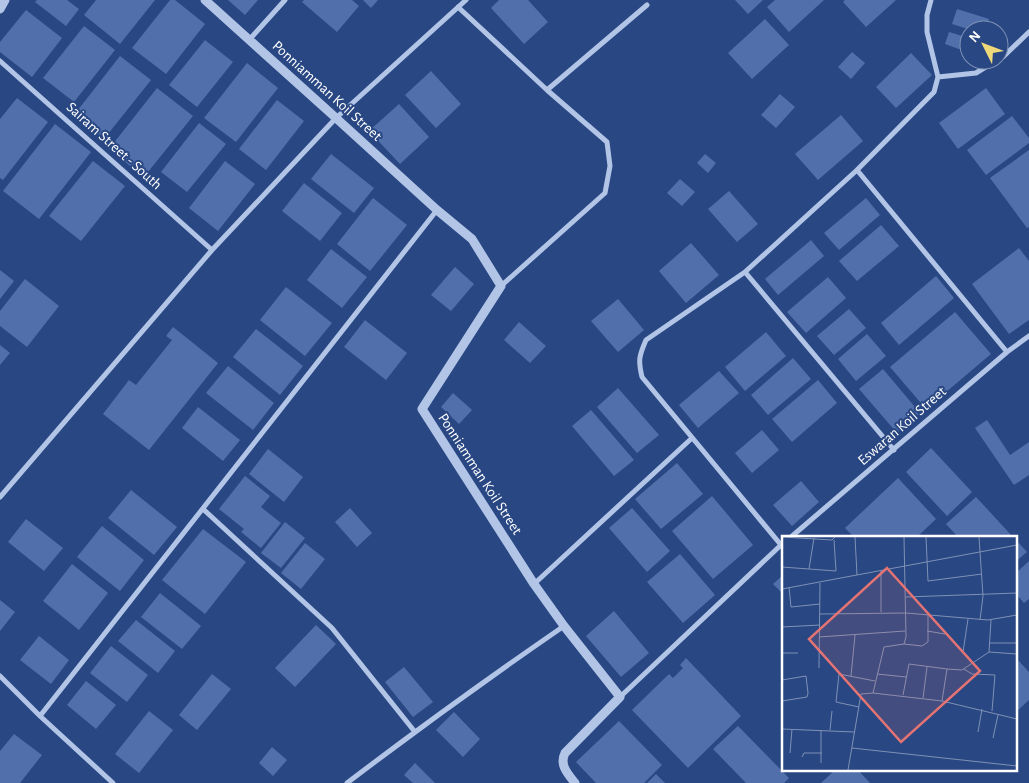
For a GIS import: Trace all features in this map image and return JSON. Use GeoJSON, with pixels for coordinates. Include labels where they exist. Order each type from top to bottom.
{"type":"FeatureCollection","features":[{"type":"Feature","properties":{"kind":"street"},"geometry":{"type":"LineString","coordinates":[[0,9],[5,0]]}},
{"type":"Feature","properties":{"kind":"street","name":"Ponniamman Koil Street"},"geometry":{"type":"LineString","coordinates":[[205,0],[437,210],[472,239],[501,286],[422,409],[534,584],[564,626],[620,697]]}},
{"type":"Feature","properties":{"kind":"street"},"geometry":{"type":"LineString","coordinates":[[249,40],[284,0]]}},
{"type":"Feature","properties":{"kind":"street"},"geometry":{"type":"LineString","coordinates":[[0,497],[212,250],[336,118],[466,0]]}},
{"type":"Feature","properties":{"kind":"street"},"geometry":{"type":"LineString","coordinates":[[575,783],[564,769],[562,762],[565,753],[620,697],[782,544],[642,377],[639,355],[646,340],[745,272],[857,170],[934,92],[938,77],[927,32],[927,15],[931,0]]}},
{"type":"Feature","properties":{"kind":"street"},"geometry":{"type":"LineString","coordinates":[[547,90],[647,5]]}},
{"type":"Feature","properties":{"kind":"street"},"geometry":{"type":"LineString","coordinates":[[458,7],[547,90],[607,142],[610,166],[605,193],[501,286]]}},
{"type":"Feature","properties":{"kind":"street"},"geometry":{"type":"LineString","coordinates":[[1009,51],[1029,32]]}},
{"type":"Feature","properties":{"kind":"street","name":"Sairam Street - South"},"geometry":{"type":"LineString","coordinates":[[0,61],[212,250]]}},
{"type":"Feature","properties":{"kind":"street"},"geometry":{"type":"LineString","coordinates":[[938,77],[976,73],[981,70]]}},
{"type":"Feature","properties":{"kind":"street"},"geometry":{"type":"LineString","coordinates":[[857,170],[1007,352]]}},
{"type":"Feature","properties":{"kind":"street"},"geometry":{"type":"LineString","coordinates":[[40,716],[437,210]]}},
{"type":"Feature","properties":{"kind":"street"},"geometry":{"type":"LineString","coordinates":[[745,272],[894,450]]}},
{"type":"Feature","properties":{"kind":"street","name":"Eswaran Koil Street"},"geometry":{"type":"LineString","coordinates":[[792,536],[1007,352],[1029,336]]}},
{"type":"Feature","properties":{"kind":"street"},"geometry":{"type":"LineString","coordinates":[[534,584],[692,438]]}},
{"type":"Feature","properties":{"kind":"street"},"geometry":{"type":"LineString","coordinates":[[203,509],[332,628],[414,732]]}},
{"type":"Feature","properties":{"kind":"street"},"geometry":{"type":"LineString","coordinates":[[347,783],[501,669],[564,626]]}},
{"type":"Feature","properties":{"kind":"street"},"geometry":{"type":"LineString","coordinates":[[0,676],[40,716],[113,783]]}},
{"type":"Feature","properties":{"kind":"building"},"geometry":{"type":"Polygon","coordinates":[[[37,0],[67,0],[79,9],[66,26],[35,2],[37,0]]]}},
{"type":"Feature","properties":{"kind":"building"},"geometry":{"type":"Polygon","coordinates":[[[96,0],[155,0],[120,44],[84,15],[96,0]]]}},
{"type":"Feature","properties":{"kind":"building"},"geometry":{"type":"Polygon","coordinates":[[[170,0],[175,0],[205,24],[166,74],[132,48],[170,0]]]}},
{"type":"Feature","properties":{"kind":"building"},"geometry":{"type":"Polygon","coordinates":[[[228,0],[258,0],[245,15],[228,0]]]}},
{"type":"Feature","properties":{"kind":"building"},"geometry":{"type":"Polygon","coordinates":[[[304,0],[352,0],[359,6],[337,32],[302,2],[304,0]]]}},
{"type":"Feature","properties":{"kind":"building"},"geometry":{"type":"Polygon","coordinates":[[[363,0],[378,0],[371,8],[363,0]]]}},
{"type":"Feature","properties":{"kind":"building"},"geometry":{"type":"Polygon","coordinates":[[[499,0],[528,0],[548,22],[524,44],[491,8],[499,0]]]}},
{"type":"Feature","properties":{"kind":"building"},"geometry":{"type":"Polygon","coordinates":[[[735,0],[763,0],[748,14],[735,0]]]}},
{"type":"Feature","properties":{"kind":"building"},"geometry":{"type":"Polygon","coordinates":[[[775,0],[824,0],[789,32],[767,7],[775,0]]]}},
{"type":"Feature","properties":{"kind":"building"},"geometry":{"type":"Polygon","coordinates":[[[845,0],[896,0],[866,27],[843,2],[845,0]]]}},
{"type":"Feature","properties":{"kind":"building"},"geometry":{"type":"Polygon","coordinates":[[[957,9],[989,19],[959,20],[959,26],[952,24],[957,9]]]}},
{"type":"Feature","properties":{"kind":"building"},"geometry":{"type":"Polygon","coordinates":[[[26,10],[62,38],[32,77],[0,52],[0,42],[26,10]]]}},
{"type":"Feature","properties":{"kind":"building"},"geometry":{"type":"Polygon","coordinates":[[[765,19],[789,45],[752,79],[728,53],[765,19]]]}},
{"type":"Feature","properties":{"kind":"building"},"geometry":{"type":"Polygon","coordinates":[[[84,26],[115,50],[74,102],[43,78],[84,26]]]}},
{"type":"Feature","properties":{"kind":"building"},"geometry":{"type":"Polygon","coordinates":[[[949,32],[959,35],[959,49],[945,44],[949,32]]]}},
{"type":"Feature","properties":{"kind":"building"},"geometry":{"type":"Polygon","coordinates":[[[205,40],[233,62],[197,107],[169,85],[205,40]]]}},
{"type":"Feature","properties":{"kind":"building"},"geometry":{"type":"Polygon","coordinates":[[[852,52],[865,63],[851,79],[838,67],[852,52]]]}},
{"type":"Feature","properties":{"kind":"building"},"geometry":{"type":"Polygon","coordinates":[[[911,53],[932,75],[896,108],[876,87],[911,53]]]}},
{"type":"Feature","properties":{"kind":"building"},"geometry":{"type":"Polygon","coordinates":[[[120,56],[151,80],[104,139],[74,115],[120,56]]]}},
{"type":"Feature","properties":{"kind":"building"},"geometry":{"type":"Polygon","coordinates":[[[247,63],[278,88],[236,142],[204,118],[247,63]]]}},
{"type":"Feature","properties":{"kind":"building"},"geometry":{"type":"Polygon","coordinates":[[[431,71],[461,104],[436,128],[405,95],[431,71]]]}},
{"type":"Feature","properties":{"kind":"building"},"geometry":{"type":"Polygon","coordinates":[[[157,88],[193,116],[144,177],[109,149],[157,88]]]}},
{"type":"Feature","properties":{"kind":"building"},"geometry":{"type":"Polygon","coordinates":[[[986,88],[1005,114],[958,149],[939,123],[986,88]]]}},
{"type":"Feature","properties":{"kind":"building"},"geometry":{"type":"Polygon","coordinates":[[[780,94],[795,107],[776,128],[761,115],[780,94]]]}},
{"type":"Feature","properties":{"kind":"building"},"geometry":{"type":"Polygon","coordinates":[[[17,98],[48,122],[3,180],[0,178],[0,119],[17,98]]]}},
{"type":"Feature","properties":{"kind":"building"},"geometry":{"type":"Polygon","coordinates":[[[277,100],[304,121],[266,170],[239,149],[277,100]]]}},
{"type":"Feature","properties":{"kind":"building"},"geometry":{"type":"Polygon","coordinates":[[[399,104],[429,137],[400,164],[369,131],[399,104]]]}},
{"type":"Feature","properties":{"kind":"building"},"geometry":{"type":"Polygon","coordinates":[[[841,115],[863,141],[818,180],[795,154],[841,115]]]}},
{"type":"Feature","properties":{"kind":"building"},"geometry":{"type":"Polygon","coordinates":[[[1012,116],[1029,138],[1029,143],[986,175],[967,150],[1012,116]]]}},
{"type":"Feature","properties":{"kind":"building"},"geometry":{"type":"Polygon","coordinates":[[[199,123],[226,144],[187,192],[161,172],[199,123]]]}},
{"type":"Feature","properties":{"kind":"building"},"geometry":{"type":"Polygon","coordinates":[[[55,124],[91,152],[39,219],[3,191],[55,124]]]}},
{"type":"Feature","properties":{"kind":"building"},"geometry":{"type":"Polygon","coordinates":[[[1029,150],[1029,227],[1027,228],[990,178],[1029,150]]]}},
{"type":"Feature","properties":{"kind":"building"},"geometry":{"type":"Polygon","coordinates":[[[331,154],[374,188],[354,213],[311,179],[331,154]]]}},
{"type":"Feature","properties":{"kind":"building"},"geometry":{"type":"Polygon","coordinates":[[[705,154],[716,163],[708,173],[697,163],[705,154]]]}},
{"type":"Feature","properties":{"kind":"building"},"geometry":{"type":"Polygon","coordinates":[[[93,161],[125,186],[81,241],[49,216],[93,161]]]}},
{"type":"Feature","properties":{"kind":"building"},"geometry":{"type":"Polygon","coordinates":[[[225,161],[255,184],[218,231],[189,208],[225,161]]]}},
{"type":"Feature","properties":{"kind":"building"},"geometry":{"type":"Polygon","coordinates":[[[680,179],[695,192],[682,206],[667,193],[680,179]]]}},
{"type":"Feature","properties":{"kind":"building"},"geometry":{"type":"Polygon","coordinates":[[[304,183],[342,213],[320,241],[282,211],[304,183]]]}},
{"type":"Feature","properties":{"kind":"building"},"geometry":{"type":"Polygon","coordinates":[[[729,191],[758,224],[737,242],[708,209],[729,191]]]}},
{"type":"Feature","properties":{"kind":"building"},"geometry":{"type":"Polygon","coordinates":[[[373,198],[407,225],[370,271],[337,244],[373,198]]]}},
{"type":"Feature","properties":{"kind":"building"},"geometry":{"type":"Polygon","coordinates":[[[866,198],[880,215],[839,250],[824,233],[866,198]]]}},
{"type":"Feature","properties":{"kind":"building"},"geometry":{"type":"Polygon","coordinates":[[[881,225],[899,246],[857,281],[839,261],[881,225]]]}},
{"type":"Feature","properties":{"kind":"building"},"geometry":{"type":"Polygon","coordinates":[[[811,240],[824,256],[778,295],[765,279],[811,240]]]}},
{"type":"Feature","properties":{"kind":"building"},"geometry":{"type":"Polygon","coordinates":[[[691,243],[719,275],[686,303],[659,271],[691,243]]]}},
{"type":"Feature","properties":{"kind":"building"},"geometry":{"type":"Polygon","coordinates":[[[1019,248],[1029,261],[1029,320],[1009,334],[972,284],[1019,248]]]}},
{"type":"Feature","properties":{"kind":"building"},"geometry":{"type":"Polygon","coordinates":[[[331,249],[367,277],[342,308],[307,280],[331,249]]]}},
{"type":"Feature","properties":{"kind":"building"},"geometry":{"type":"Polygon","coordinates":[[[455,267],[474,284],[451,311],[431,295],[455,267]]]}},
{"type":"Feature","properties":{"kind":"building"},"geometry":{"type":"Polygon","coordinates":[[[0,270],[14,281],[0,299],[0,270]]]}},
{"type":"Feature","properties":{"kind":"building"},"geometry":{"type":"Polygon","coordinates":[[[936,276],[954,298],[899,345],[881,323],[936,276]]]}},
{"type":"Feature","properties":{"kind":"building"},"geometry":{"type":"Polygon","coordinates":[[[828,277],[846,298],[806,333],[787,312],[828,277]]]}},
{"type":"Feature","properties":{"kind":"building"},"geometry":{"type":"Polygon","coordinates":[[[25,279],[59,306],[27,347],[0,326],[0,311],[25,279]]]}},
{"type":"Feature","properties":{"kind":"building"},"geometry":{"type":"Polygon","coordinates":[[[286,287],[332,323],[305,356],[260,320],[286,287]]]}},
{"type":"Feature","properties":{"kind":"building"},"geometry":{"type":"Polygon","coordinates":[[[618,299],[644,330],[618,352],[591,321],[618,299]]]}},
{"type":"Feature","properties":{"kind":"building"},"geometry":{"type":"Polygon","coordinates":[[[849,309],[866,328],[834,355],[817,336],[849,309]]]}},
{"type":"Feature","properties":{"kind":"building"},"geometry":{"type":"Polygon","coordinates":[[[955,312],[991,354],[926,409],[890,367],[955,312]]]}},
{"type":"Feature","properties":{"kind":"building"},"geometry":{"type":"Polygon","coordinates":[[[365,320],[407,353],[386,380],[344,347],[365,320]]]}},
{"type":"Feature","properties":{"kind":"building"},"geometry":{"type":"Polygon","coordinates":[[[519,322],[546,346],[530,363],[504,340],[519,322]]]}},
{"type":"Feature","properties":{"kind":"building"},"geometry":{"type":"Polygon","coordinates":[[[173,327],[218,363],[149,450],[103,414],[129,380],[136,385],[172,340],[166,336],[173,327]]]}},
{"type":"Feature","properties":{"kind":"building"},"geometry":{"type":"Polygon","coordinates":[[[256,329],[303,366],[280,395],[233,357],[256,329]]]}},
{"type":"Feature","properties":{"kind":"building"},"geometry":{"type":"Polygon","coordinates":[[[766,332],[786,356],[745,391],[725,367],[766,332]]]}},
{"type":"Feature","properties":{"kind":"building"},"geometry":{"type":"Polygon","coordinates":[[[867,334],[886,356],[856,381],[838,359],[867,334]]]}},
{"type":"Feature","properties":{"kind":"building"},"geometry":{"type":"Polygon","coordinates":[[[0,345],[10,353],[0,365],[0,345]]]}},
{"type":"Feature","properties":{"kind":"building"},"geometry":{"type":"Polygon","coordinates":[[[793,358],[811,379],[768,415],[751,395],[793,358]]]}},
{"type":"Feature","properties":{"kind":"building"},"geometry":{"type":"Polygon","coordinates":[[[228,366],[274,403],[253,430],[206,393],[228,366]]]}},
{"type":"Feature","properties":{"kind":"building"},"geometry":{"type":"Polygon","coordinates":[[[883,369],[920,413],[897,433],[859,389],[883,369]]]}},
{"type":"Feature","properties":{"kind":"building"},"geometry":{"type":"Polygon","coordinates":[[[719,371],[739,393],[698,428],[679,405],[719,371]]]}},
{"type":"Feature","properties":{"kind":"building"},"geometry":{"type":"Polygon","coordinates":[[[818,380],[837,403],[792,442],[772,419],[818,380]]]}},
{"type":"Feature","properties":{"kind":"building"},"geometry":{"type":"Polygon","coordinates":[[[618,388],[659,435],[637,453],[597,407],[618,388]]]}},
{"type":"Feature","properties":{"kind":"building"},"geometry":{"type":"Polygon","coordinates":[[[453,393],[472,410],[459,424],[441,407],[453,393]]]}},
{"type":"Feature","properties":{"kind":"building"},"geometry":{"type":"Polygon","coordinates":[[[198,407],[240,440],[223,461],[182,428],[198,407]]]}},
{"type":"Feature","properties":{"kind":"building"},"geometry":{"type":"Polygon","coordinates":[[[591,410],[634,460],[614,476],[572,426],[591,410]]]}},
{"type":"Feature","properties":{"kind":"building"},"geometry":{"type":"Polygon","coordinates":[[[987,420],[1010,455],[1029,442],[1029,475],[1014,485],[975,428],[987,420]]]}},
{"type":"Feature","properties":{"kind":"building"},"geometry":{"type":"Polygon","coordinates":[[[762,430],[779,450],[752,473],[735,453],[762,430]]]}},
{"type":"Feature","properties":{"kind":"building"},"geometry":{"type":"Polygon","coordinates":[[[931,448],[972,492],[947,516],[906,472],[931,448]]]}},
{"type":"Feature","properties":{"kind":"building"},"geometry":{"type":"Polygon","coordinates":[[[268,449],[303,477],[284,502],[249,474],[268,449]]]}},
{"type":"Feature","properties":{"kind":"building"},"geometry":{"type":"Polygon","coordinates":[[[677,463],[703,494],[661,529],[635,499],[677,463]]]}},
{"type":"Feature","properties":{"kind":"building"},"geometry":{"type":"Polygon","coordinates":[[[245,476],[270,496],[261,507],[281,523],[261,548],[241,532],[244,529],[219,509],[245,476]]]}},
{"type":"Feature","properties":{"kind":"building"},"geometry":{"type":"Polygon","coordinates":[[[898,478],[936,519],[918,536],[853,536],[845,528],[898,478]]]}},
{"type":"Feature","properties":{"kind":"building"},"geometry":{"type":"Polygon","coordinates":[[[801,481],[819,502],[792,526],[773,505],[801,481]]]}},
{"type":"Feature","properties":{"kind":"building"},"geometry":{"type":"Polygon","coordinates":[[[131,490],[177,527],[154,555],[108,518],[131,490]]]}},
{"type":"Feature","properties":{"kind":"building"},"geometry":{"type":"Polygon","coordinates":[[[712,496],[753,545],[713,579],[672,531],[712,496]]]}},
{"type":"Feature","properties":{"kind":"building"},"geometry":{"type":"Polygon","coordinates":[[[976,497],[1012,536],[957,536],[946,524],[976,497]]]}},
{"type":"Feature","properties":{"kind":"building"},"geometry":{"type":"Polygon","coordinates":[[[350,508],[372,533],[357,547],[335,522],[350,508]]]}},
{"type":"Feature","properties":{"kind":"building"},"geometry":{"type":"Polygon","coordinates":[[[632,508],[670,551],[647,572],[609,528],[632,508]]]}},
{"type":"Feature","properties":{"kind":"building"},"geometry":{"type":"Polygon","coordinates":[[[26,519],[63,548],[44,571],[8,542],[26,519]]]}},
{"type":"Feature","properties":{"kind":"building"},"geometry":{"type":"Polygon","coordinates":[[[285,522],[305,538],[281,568],[261,553],[285,522]]]}},
{"type":"Feature","properties":{"kind":"building"},"geometry":{"type":"Polygon","coordinates":[[[102,526],[144,560],[120,591],[77,557],[102,526]]]}},
{"type":"Feature","properties":{"kind":"building"},"geometry":{"type":"Polygon","coordinates":[[[203,529],[246,562],[205,614],[162,580],[203,529]]]}},
{"type":"Feature","properties":{"kind":"building"},"geometry":{"type":"Polygon","coordinates":[[[1016,540],[1027,552],[1016,561],[1016,540]]]}},
{"type":"Feature","properties":{"kind":"building"},"geometry":{"type":"Polygon","coordinates":[[[305,543],[325,559],[301,589],[281,573],[305,543]]]}},
{"type":"Feature","properties":{"kind":"building"},"geometry":{"type":"Polygon","coordinates":[[[680,554],[715,595],[683,623],[647,582],[680,554]]]}},
{"type":"Feature","properties":{"kind":"building"},"geometry":{"type":"Polygon","coordinates":[[[1029,561],[1029,599],[1024,603],[1016,594],[1016,573],[1029,561]]]}},
{"type":"Feature","properties":{"kind":"building"},"geometry":{"type":"Polygon","coordinates":[[[72,564],[108,593],[79,630],[43,601],[72,564]]]}},
{"type":"Feature","properties":{"kind":"building"},"geometry":{"type":"Polygon","coordinates":[[[782,576],[782,593],[773,584],[782,576]]]}},
{"type":"Feature","properties":{"kind":"building"},"geometry":{"type":"Polygon","coordinates":[[[160,593],[201,626],[182,649],[141,617],[160,593]]]}},
{"type":"Feature","properties":{"kind":"building"},"geometry":{"type":"Polygon","coordinates":[[[0,600],[15,612],[0,631],[0,600]]]}},
{"type":"Feature","properties":{"kind":"building"},"geometry":{"type":"Polygon","coordinates":[[[614,611],[649,653],[621,677],[586,636],[614,611]]]}},
{"type":"Feature","properties":{"kind":"building"},"geometry":{"type":"Polygon","coordinates":[[[136,620],[175,651],[158,673],[118,641],[136,620]]]}},
{"type":"Feature","properties":{"kind":"building"},"geometry":{"type":"Polygon","coordinates":[[[316,625],[336,644],[295,687],[275,668],[316,625]]]}},
{"type":"Feature","properties":{"kind":"building"},"geometry":{"type":"Polygon","coordinates":[[[39,636],[69,660],[51,684],[20,660],[39,636]]]}},
{"type":"Feature","properties":{"kind":"building"},"geometry":{"type":"Polygon","coordinates":[[[111,646],[148,675],[127,702],[90,673],[111,646]]]}},
{"type":"Feature","properties":{"kind":"building"},"geometry":{"type":"Polygon","coordinates":[[[686,658],[741,716],[688,768],[632,710],[669,674],[673,678],[683,668],[680,665],[686,658]]]}},
{"type":"Feature","properties":{"kind":"building"},"geometry":{"type":"Polygon","coordinates":[[[1016,658],[1029,672],[1029,700],[1016,712],[1016,658]]]}},
{"type":"Feature","properties":{"kind":"building"},"geometry":{"type":"Polygon","coordinates":[[[404,667],[433,702],[413,717],[385,682],[404,667]]]}},
{"type":"Feature","properties":{"kind":"building"},"geometry":{"type":"Polygon","coordinates":[[[212,674],[231,689],[197,730],[179,715],[212,674]]]}},
{"type":"Feature","properties":{"kind":"building"},"geometry":{"type":"Polygon","coordinates":[[[86,681],[116,705],[96,729],[67,705],[86,681]]]}},
{"type":"Feature","properties":{"kind":"building"},"geometry":{"type":"Polygon","coordinates":[[[149,711],[173,730],[139,773],[115,754],[149,711]]]}},
{"type":"Feature","properties":{"kind":"building"},"geometry":{"type":"Polygon","coordinates":[[[454,712],[480,739],[463,757],[436,730],[454,712]]]}},
{"type":"Feature","properties":{"kind":"building"},"geometry":{"type":"Polygon","coordinates":[[[619,721],[662,765],[644,783],[596,783],[576,762],[619,721]]]}},
{"type":"Feature","properties":{"kind":"building"},"geometry":{"type":"Polygon","coordinates":[[[738,726],[789,778],[784,783],[746,783],[713,749],[738,726]]]}},
{"type":"Feature","properties":{"kind":"building"},"geometry":{"type":"Polygon","coordinates":[[[14,734],[42,755],[20,783],[0,783],[0,751],[14,734]]]}},
{"type":"Feature","properties":{"kind":"building"},"geometry":{"type":"Polygon","coordinates":[[[272,747],[287,760],[273,776],[259,763],[272,747]]]}},
{"type":"Feature","properties":{"kind":"building"},"geometry":{"type":"Polygon","coordinates":[[[415,763],[435,783],[413,783],[404,775],[415,763]]]}},
{"type":"Feature","properties":{"kind":"building"},"geometry":{"type":"Polygon","coordinates":[[[835,770],[858,770],[870,783],[821,783],[835,770]]]}},
{"type":"Feature","properties":{"kind":"building"},"geometry":{"type":"Polygon","coordinates":[[[656,774],[665,783],[647,783],[656,774]]]}}]}
